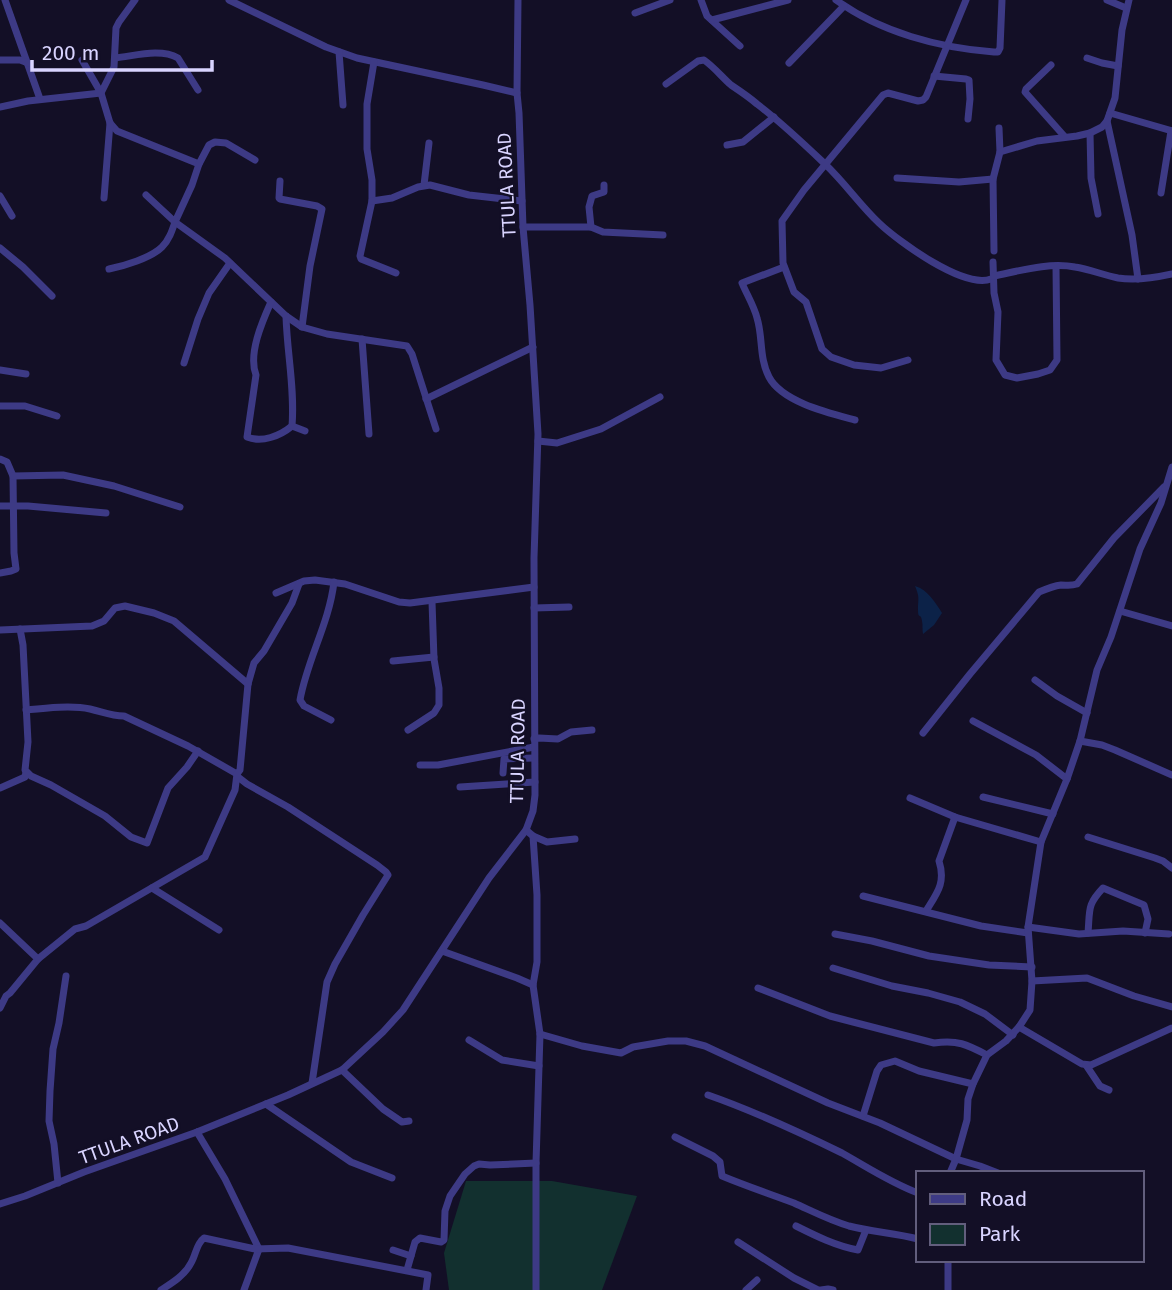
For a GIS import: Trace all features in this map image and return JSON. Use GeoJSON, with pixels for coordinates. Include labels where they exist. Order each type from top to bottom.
{"type":"FeatureCollection","features":[{"type":"Feature","properties":{"kind":"street"},"geometry":{"type":"LineString","coordinates":[[5,0],[40,99]]}},
{"type":"Feature","properties":{"kind":"street"},"geometry":{"type":"LineString","coordinates":[[101,93],[112,73],[116,58],[116,29],[135,0]]}},
{"type":"Feature","properties":{"kind":"street"},"geometry":{"type":"LineString","coordinates":[[229,0],[339,52],[517,93]]}},
{"type":"Feature","properties":{"kind":"street","name":"TTULA ROAD"},"geometry":{"type":"LineString","coordinates":[[0,1203],[197,1132],[342,1070],[403,1010],[489,878],[526,830],[533,811],[535,782],[534,529],[538,441],[523,227],[517,93],[518,0]]}},
{"type":"Feature","properties":{"kind":"street"},"geometry":{"type":"LineString","coordinates":[[635,13],[670,0]]}},
{"type":"Feature","properties":{"kind":"street"},"geometry":{"type":"LineString","coordinates":[[701,0],[707,16],[740,46]]}},
{"type":"Feature","properties":{"kind":"street"},"geometry":{"type":"LineString","coordinates":[[712,20],[788,0]]}},
{"type":"Feature","properties":{"kind":"street"},"geometry":{"type":"LineString","coordinates":[[836,0],[885,27],[946,46],[998,52],[1001,44],[1002,0]]}},
{"type":"Feature","properties":{"kind":"street"},"geometry":{"type":"LineString","coordinates":[[908,360],[881,368],[853,365],[822,349],[806,302],[794,292],[784,267],[782,221],[804,190],[883,95],[888,93],[918,101],[926,97],[966,0]]}},
{"type":"Feature","properties":{"kind":"street"},"geometry":{"type":"LineString","coordinates":[[1000,152],[1037,141],[1090,133],[1102,127],[1109,117],[1115,98],[1127,4],[1107,0]]}},
{"type":"Feature","properties":{"kind":"street"},"geometry":{"type":"LineString","coordinates":[[789,63],[845,6]]}},
{"type":"Feature","properties":{"kind":"street"},"geometry":{"type":"LineString","coordinates":[[339,52],[343,105]]}},
{"type":"Feature","properties":{"kind":"street"},"geometry":{"type":"LineString","coordinates":[[116,58],[171,54],[178,58],[198,90]]}},
{"type":"Feature","properties":{"kind":"street"},"geometry":{"type":"LineString","coordinates":[[1087,58],[1118,66]]}},
{"type":"Feature","properties":{"kind":"street"},"geometry":{"type":"LineString","coordinates":[[0,60],[20,60],[28,63]]}},
{"type":"Feature","properties":{"kind":"street"},"geometry":{"type":"LineString","coordinates":[[82,60],[101,93],[110,123],[104,198]]}},
{"type":"Feature","properties":{"kind":"street"},"geometry":{"type":"LineString","coordinates":[[666,84],[698,61],[704,60],[730,84],[774,117],[826,165],[877,222],[914,250],[944,268],[970,279],[982,282],[1056,266],[1073,266],[1118,278],[1138,279],[1172,274]]}},
{"type":"Feature","properties":{"kind":"street"},"geometry":{"type":"LineString","coordinates":[[374,62],[367,104],[367,149],[372,201],[360,256],[361,259],[396,273]]}},
{"type":"Feature","properties":{"kind":"street"},"geometry":{"type":"LineString","coordinates":[[1051,65],[1025,92],[1065,137]]}},
{"type":"Feature","properties":{"kind":"street"},"geometry":{"type":"LineString","coordinates":[[934,76],[969,80],[968,119]]}},
{"type":"Feature","properties":{"kind":"street"},"geometry":{"type":"LineString","coordinates":[[0,107],[40,99],[101,93]]}},
{"type":"Feature","properties":{"kind":"street"},"geometry":{"type":"LineString","coordinates":[[727,145],[743,142],[774,117]]}},
{"type":"Feature","properties":{"kind":"street"},"geometry":{"type":"LineString","coordinates":[[1109,117],[1171,131],[1161,193]]}},
{"type":"Feature","properties":{"kind":"street"},"geometry":{"type":"LineString","coordinates":[[1109,117],[1138,279]]}},
{"type":"Feature","properties":{"kind":"street"},"geometry":{"type":"LineString","coordinates":[[110,123],[117,131],[199,164]]}},
{"type":"Feature","properties":{"kind":"street"},"geometry":{"type":"LineString","coordinates":[[994,251],[993,179],[1000,152],[999,128]]}},
{"type":"Feature","properties":{"kind":"street"},"geometry":{"type":"LineString","coordinates":[[1090,133],[1091,178],[1098,214]]}},
{"type":"Feature","properties":{"kind":"street"},"geometry":{"type":"LineString","coordinates":[[109,269],[136,261],[158,250],[170,235],[209,145],[215,142],[226,143],[255,160]]}},
{"type":"Feature","properties":{"kind":"street"},"geometry":{"type":"LineString","coordinates":[[424,185],[429,143]]}},
{"type":"Feature","properties":{"kind":"street"},"geometry":{"type":"LineString","coordinates":[[897,178],[959,182],[993,179]]}},
{"type":"Feature","properties":{"kind":"street"},"geometry":{"type":"LineString","coordinates":[[280,181],[280,200],[322,209],[310,265],[302,327]]}},
{"type":"Feature","properties":{"kind":"street"},"geometry":{"type":"LineString","coordinates":[[372,201],[392,198],[424,185],[435,185],[480,197],[522,201]]}},
{"type":"Feature","properties":{"kind":"street"},"geometry":{"type":"LineString","coordinates":[[592,227],[589,207],[591,199],[595,194],[604,192],[604,185]]}},
{"type":"Feature","properties":{"kind":"street"},"geometry":{"type":"LineString","coordinates":[[146,195],[176,222],[230,263],[286,316],[302,327],[310,331],[407,346],[436,429]]}},
{"type":"Feature","properties":{"kind":"street"},"geometry":{"type":"LineString","coordinates":[[0,196],[12,216]]}},
{"type":"Feature","properties":{"kind":"street"},"geometry":{"type":"LineString","coordinates":[[523,227],[592,227],[603,232],[663,235]]}},
{"type":"Feature","properties":{"kind":"street"},"geometry":{"type":"LineString","coordinates":[[0,248],[52,296]]}},
{"type":"Feature","properties":{"kind":"street"},"geometry":{"type":"LineString","coordinates":[[993,262],[992,278],[998,312],[996,360],[1005,375],[1017,378],[1050,370],[1057,360],[1056,266]]}},
{"type":"Feature","properties":{"kind":"street"},"geometry":{"type":"LineString","coordinates":[[184,362],[209,293],[230,263]]}},
{"type":"Feature","properties":{"kind":"street"},"geometry":{"type":"LineString","coordinates":[[784,267],[742,283],[758,319],[762,358],[769,378],[782,392],[806,405],[855,420]]}},
{"type":"Feature","properties":{"kind":"street"},"geometry":{"type":"LineString","coordinates":[[271,302],[257,344],[253,369],[256,375],[247,437],[269,438],[292,426]]}},
{"type":"Feature","properties":{"kind":"street"},"geometry":{"type":"LineString","coordinates":[[286,316],[292,426]]}},
{"type":"Feature","properties":{"kind":"street"},"geometry":{"type":"LineString","coordinates":[[362,339],[369,434]]}},
{"type":"Feature","properties":{"kind":"street"},"geometry":{"type":"LineString","coordinates":[[426,398],[533,347]]}},
{"type":"Feature","properties":{"kind":"street"},"geometry":{"type":"LineString","coordinates":[[0,370],[26,374]]}},
{"type":"Feature","properties":{"kind":"street"},"geometry":{"type":"LineString","coordinates":[[538,441],[557,443],[601,429],[660,397]]}},
{"type":"Feature","properties":{"kind":"street"},"geometry":{"type":"LineString","coordinates":[[0,406],[25,406],[57,416]]}},
{"type":"Feature","properties":{"kind":"street"},"geometry":{"type":"LineString","coordinates":[[292,426],[305,431]]}},
{"type":"Feature","properties":{"kind":"street"},"geometry":{"type":"LineString","coordinates":[[0,459],[7,463],[13,476],[16,569],[0,573]]}},
{"type":"Feature","properties":{"kind":"street"},"geometry":{"type":"LineString","coordinates":[[951,1171],[967,1120],[972,1084],[987,1055],[1013,1035],[1030,1010],[1032,967],[1028,930],[1041,842],[1068,779],[1097,670],[1172,467]]}},
{"type":"Feature","properties":{"kind":"street"},"geometry":{"type":"LineString","coordinates":[[13,476],[53,474],[79,478],[180,507]]}},
{"type":"Feature","properties":{"kind":"street"},"geometry":{"type":"LineString","coordinates":[[923,733],[1039,592],[1051,587],[1077,584],[1114,538],[1167,484]]}},
{"type":"Feature","properties":{"kind":"street"},"geometry":{"type":"LineString","coordinates":[[0,506],[106,513]]}},
{"type":"Feature","properties":{"kind":"street"},"geometry":{"type":"LineString","coordinates":[[276,593],[309,580],[334,582],[410,603],[534,587]]}},
{"type":"Feature","properties":{"kind":"street"},"geometry":{"type":"LineString","coordinates":[[331,720],[304,706],[300,700],[329,608],[334,582]]}},
{"type":"Feature","properties":{"kind":"street"},"geometry":{"type":"LineString","coordinates":[[0,1008],[6,996],[38,959],[75,929],[86,926],[205,857],[235,790],[240,770],[248,684],[254,663],[295,598],[299,583]]}},
{"type":"Feature","properties":{"kind":"street"},"geometry":{"type":"LineString","coordinates":[[408,730],[434,713],[439,705],[432,601]]}},
{"type":"Feature","properties":{"kind":"street"},"geometry":{"type":"LineString","coordinates":[[0,630],[92,626],[104,621],[115,608],[125,606],[173,621],[248,684]]}},
{"type":"Feature","properties":{"kind":"street"},"geometry":{"type":"LineString","coordinates":[[534,608],[569,607]]}},
{"type":"Feature","properties":{"kind":"street"},"geometry":{"type":"LineString","coordinates":[[1120,611],[1172,626]]}},
{"type":"Feature","properties":{"kind":"street"},"geometry":{"type":"LineString","coordinates":[[0,788],[25,777],[26,772],[29,742],[20,629]]}},
{"type":"Feature","properties":{"kind":"street"},"geometry":{"type":"LineString","coordinates":[[393,661],[434,657]]}},
{"type":"Feature","properties":{"kind":"street"},"geometry":{"type":"LineString","coordinates":[[1035,680],[1087,713]]}},
{"type":"Feature","properties":{"kind":"street"},"geometry":{"type":"LineString","coordinates":[[26,710],[90,709],[113,716],[124,716],[198,751],[386,872],[388,876],[327,982],[312,1083]]}},
{"type":"Feature","properties":{"kind":"street"},"geometry":{"type":"LineString","coordinates":[[973,721],[1037,755],[1068,779]]}},
{"type":"Feature","properties":{"kind":"street"},"geometry":{"type":"LineString","coordinates":[[420,765],[438,765],[558,739],[571,732],[592,730]]}},
{"type":"Feature","properties":{"kind":"street"},"geometry":{"type":"LineString","coordinates":[[1080,741],[1115,750],[1172,775]]}},
{"type":"Feature","properties":{"kind":"street"},"geometry":{"type":"LineString","coordinates":[[26,772],[105,816],[131,837],[147,843],[168,788],[198,751]]}},
{"type":"Feature","properties":{"kind":"street"},"geometry":{"type":"LineString","coordinates":[[503,773],[504,759],[534,758]]}},
{"type":"Feature","properties":{"kind":"street"},"geometry":{"type":"LineString","coordinates":[[460,788],[535,782]]}},
{"type":"Feature","properties":{"kind":"street"},"geometry":{"type":"LineString","coordinates":[[983,796],[1053,814]]}},
{"type":"Feature","properties":{"kind":"street"},"geometry":{"type":"LineString","coordinates":[[910,798],[955,817],[1041,842]]}},
{"type":"Feature","properties":{"kind":"street"},"geometry":{"type":"LineString","coordinates":[[926,911],[941,886],[939,861],[955,817]]}},
{"type":"Feature","properties":{"kind":"street"},"geometry":{"type":"LineString","coordinates":[[526,830],[547,842],[575,839]]}},
{"type":"Feature","properties":{"kind":"street"},"geometry":{"type":"LineString","coordinates":[[533,836],[537,895],[537,962],[533,985],[540,1034],[536,1290]]}},
{"type":"Feature","properties":{"kind":"street"},"geometry":{"type":"LineString","coordinates":[[1088,837],[1163,861],[1172,868]]}},
{"type":"Feature","properties":{"kind":"street"},"geometry":{"type":"LineString","coordinates":[[152,888],[219,930]]}},
{"type":"Feature","properties":{"kind":"street"},"geometry":{"type":"LineString","coordinates":[[1088,933],[1090,905],[1103,888],[1144,905],[1148,919],[1145,933]]}},
{"type":"Feature","properties":{"kind":"street"},"geometry":{"type":"LineString","coordinates":[[863,896],[981,926],[1079,934],[1102,931],[1169,934]]}},
{"type":"Feature","properties":{"kind":"street"},"geometry":{"type":"LineString","coordinates":[[0,923],[38,959]]}},
{"type":"Feature","properties":{"kind":"street"},"geometry":{"type":"LineString","coordinates":[[835,934],[929,956],[989,965],[1032,967]]}},
{"type":"Feature","properties":{"kind":"street"},"geometry":{"type":"LineString","coordinates":[[442,951],[533,985]]}},
{"type":"Feature","properties":{"kind":"street"},"geometry":{"type":"LineString","coordinates":[[833,968],[892,986],[960,1002],[985,1014],[1013,1035]]}},
{"type":"Feature","properties":{"kind":"street"},"geometry":{"type":"LineString","coordinates":[[58,1183],[49,1121],[50,1091],[53,1049],[66,976]]}},
{"type":"Feature","properties":{"kind":"street"},"geometry":{"type":"LineString","coordinates":[[1032,981],[1087,978],[1133,996],[1172,1007]]}},
{"type":"Feature","properties":{"kind":"street"},"geometry":{"type":"LineString","coordinates":[[758,988],[830,1016],[934,1043],[954,1041],[987,1055]]}},
{"type":"Feature","properties":{"kind":"street"},"geometry":{"type":"LineString","coordinates":[[1019,1027],[1086,1065],[1100,1086],[1109,1090]]}},
{"type":"Feature","properties":{"kind":"street"},"geometry":{"type":"LineString","coordinates":[[1086,1065],[1095,1065],[1172,1028]]}},
{"type":"Feature","properties":{"kind":"street"},"geometry":{"type":"LineString","coordinates":[[540,1034],[621,1053],[633,1047],[668,1041],[686,1041],[705,1046],[956,1159],[993,1171]]}},
{"type":"Feature","properties":{"kind":"street"},"geometry":{"type":"LineString","coordinates":[[469,1040],[502,1060],[539,1066]]}},
{"type":"Feature","properties":{"kind":"street"},"geometry":{"type":"LineString","coordinates":[[863,1116],[877,1071],[881,1065],[889,1062],[895,1061],[919,1071],[972,1084]]}},
{"type":"Feature","properties":{"kind":"street"},"geometry":{"type":"LineString","coordinates":[[342,1070],[383,1109],[402,1122],[409,1121]]}},
{"type":"Feature","properties":{"kind":"street"},"geometry":{"type":"LineString","coordinates":[[708,1095],[808,1137],[916,1192]]}},
{"type":"Feature","properties":{"kind":"street"},"geometry":{"type":"LineString","coordinates":[[267,1104],[351,1162],[392,1178]]}},
{"type":"Feature","properties":{"kind":"street"},"geometry":{"type":"LineString","coordinates":[[197,1132],[225,1178],[259,1250],[244,1290]]}},
{"type":"Feature","properties":{"kind":"street"},"geometry":{"type":"LineString","coordinates":[[675,1137],[713,1156],[720,1162],[722,1176],[828,1220],[916,1239]]}},
{"type":"Feature","properties":{"kind":"street"},"geometry":{"type":"LineString","coordinates":[[407,1270],[415,1242],[419,1238],[441,1242],[444,1240],[445,1211],[450,1196],[474,1166],[536,1163]]}},
{"type":"Feature","properties":{"kind":"street"},"geometry":{"type":"LineString","coordinates":[[796,1226],[833,1244],[858,1250],[866,1230]]}},
{"type":"Feature","properties":{"kind":"street"},"geometry":{"type":"LineString","coordinates":[[161,1290],[173,1283],[190,1266],[201,1239],[207,1238],[259,1250],[288,1248],[407,1270],[428,1275],[426,1290]]}},
{"type":"Feature","properties":{"kind":"street"},"geometry":{"type":"LineString","coordinates":[[738,1242],[794,1279],[819,1290],[833,1290]]}},
{"type":"Feature","properties":{"kind":"street"},"geometry":{"type":"LineString","coordinates":[[393,1250],[411,1256]]}},
{"type":"Feature","properties":{"kind":"street"},"geometry":{"type":"LineString","coordinates":[[948,1262],[948,1290]]}},
{"type":"Feature","properties":{"kind":"street"},"geometry":{"type":"LineString","coordinates":[[746,1290],[757,1280]]}},
{"type":"Feature","properties":{"kind":"green space"},"geometry":{"type":"Polygon","coordinates":[[[466,1181],[552,1181],[637,1196],[602,1290],[449,1290],[444,1253],[466,1181]]]}},
{"type":"Feature","properties":{"kind":"water"},"geometry":{"type":"Polygon","coordinates":[[[915,586],[927,593],[942,613],[934,625],[923,634],[922,618],[918,613],[915,586]]]}}]}
